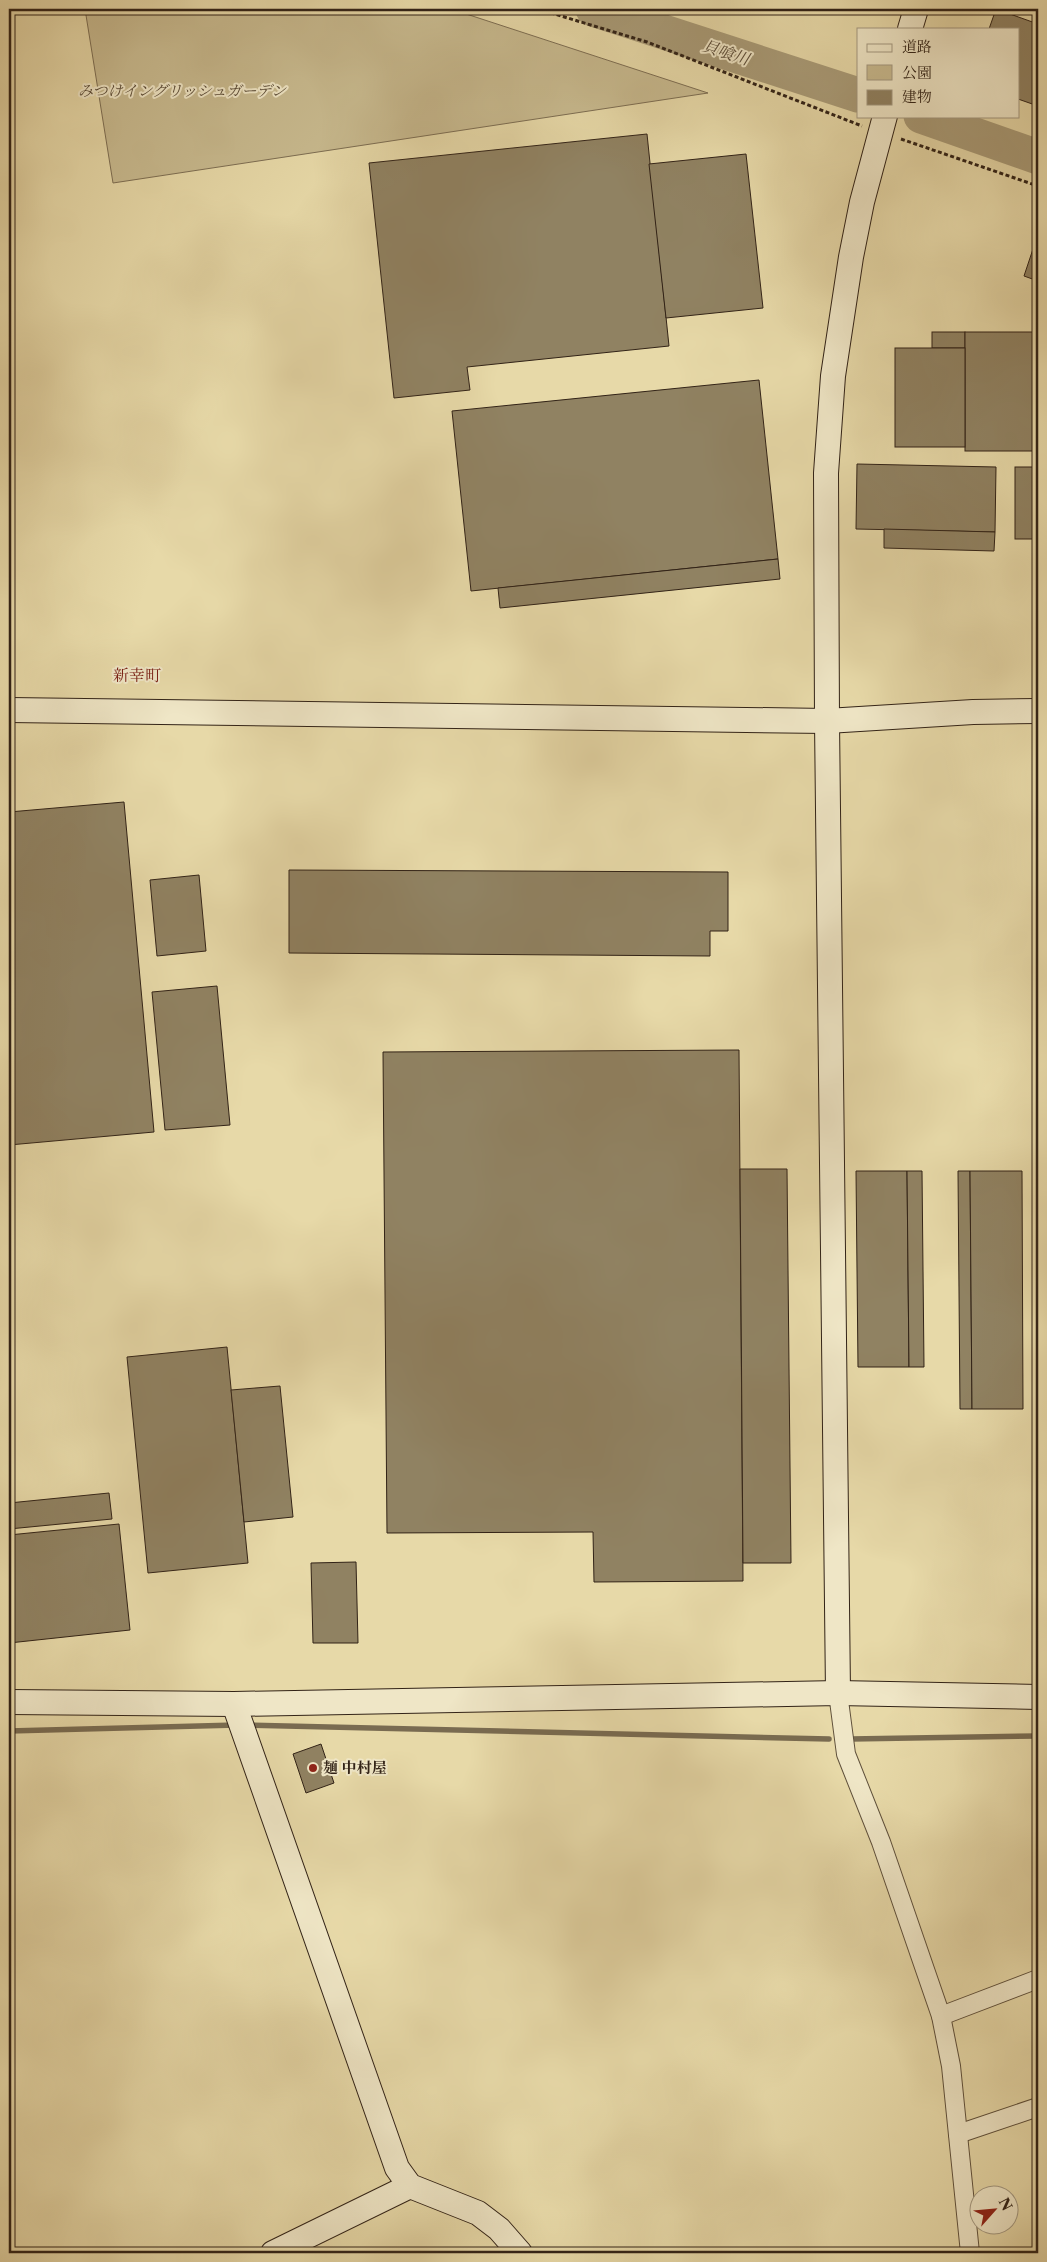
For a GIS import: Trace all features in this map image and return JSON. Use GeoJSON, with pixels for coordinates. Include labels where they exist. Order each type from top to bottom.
{"type":"FeatureCollection","features":[{"type":"Feature","properties":{"kind":"street"},"geometry":{"type":"LineString","coordinates":[[910,28],[916,9]]}},
{"type":"Feature","properties":{"kind":"street"},"geometry":{"type":"LineString","coordinates":[[883,124],[862,202],[851,257],[833,376],[826,473],[838,1693],[846,1754],[881,1842],[941,2016],[951,2066],[970,2253]]}},
{"type":"Feature","properties":{"kind":"street"},"geometry":{"type":"LineString","coordinates":[[9,710],[827,721],[972,712],[1038,711]]}},
{"type":"Feature","properties":{"kind":"street"},"geometry":{"type":"LineString","coordinates":[[9,1702],[234,1704],[838,1693],[1038,1697]]}},
{"type":"Feature","properties":{"kind":"street"},"geometry":{"type":"LineString","coordinates":[[234,1704],[397,2168],[410,2186],[478,2213],[499,2229],[520,2253]]}},
{"type":"Feature","properties":{"kind":"street"},"geometry":{"type":"LineString","coordinates":[[941,2016],[1038,1979]]}},
{"type":"Feature","properties":{"kind":"street"},"geometry":{"type":"LineString","coordinates":[[958,2134],[1038,2107]]}},
{"type":"Feature","properties":{"kind":"street"},"geometry":{"type":"LineString","coordinates":[[273,2253],[410,2186]]}},
{"type":"Feature","properties":{"kind":"path"},"geometry":{"type":"LineString","coordinates":[[538,9],[647,42],[857,115]]}},
{"type":"Feature","properties":{"kind":"path"},"geometry":{"type":"LineString","coordinates":[[866,118],[1038,186]]}},
{"type":"Feature","properties":{"kind":"green space","name":"みつけイングリッシュガーデン"},"geometry":{"type":"Polygon","coordinates":[[[85,9],[451,9],[708,93],[113,183],[85,9]]]}},
{"type":"Feature","properties":{"kind":"building"},"geometry":{"type":"Polygon","coordinates":[[[996,9],[1038,24],[1038,106],[1020,100],[1020,28],[989,28],[996,9]]]}},
{"type":"Feature","properties":{"kind":"building"},"geometry":{"type":"Polygon","coordinates":[[[647,134],[669,346],[467,367],[470,390],[394,398],[369,163],[647,134]]]}},
{"type":"Feature","properties":{"kind":"building"},"geometry":{"type":"Polygon","coordinates":[[[746,154],[763,308],[666,318],[649,164],[746,154]]]}},
{"type":"Feature","properties":{"kind":"building"},"geometry":{"type":"Polygon","coordinates":[[[1038,234],[1038,281],[1024,276],[1038,234]]]}},
{"type":"Feature","properties":{"kind":"building"},"geometry":{"type":"Polygon","coordinates":[[[932,332],[965,332],[965,348],[932,348],[932,332]]]}},
{"type":"Feature","properties":{"kind":"building"},"geometry":{"type":"Polygon","coordinates":[[[965,332],[1038,332],[1038,451],[965,451],[965,332]]]}},
{"type":"Feature","properties":{"kind":"building"},"geometry":{"type":"Polygon","coordinates":[[[895,348],[965,348],[965,447],[895,447],[895,348]]]}},
{"type":"Feature","properties":{"kind":"building"},"geometry":{"type":"Polygon","coordinates":[[[759,380],[778,559],[471,591],[452,411],[759,380]]]}},
{"type":"Feature","properties":{"kind":"building"},"geometry":{"type":"Polygon","coordinates":[[[857,464],[996,467],[995,532],[856,529],[857,464]]]}},
{"type":"Feature","properties":{"kind":"building"},"geometry":{"type":"Polygon","coordinates":[[[1015,467],[1038,467],[1038,539],[1015,539],[1015,467]]]}},
{"type":"Feature","properties":{"kind":"building"},"geometry":{"type":"Polygon","coordinates":[[[884,529],[995,532],[994,551],[884,548],[884,529]]]}},
{"type":"Feature","properties":{"kind":"building"},"geometry":{"type":"Polygon","coordinates":[[[778,559],[780,579],[500,608],[498,588],[778,559]]]}},
{"type":"Feature","properties":{"kind":"building"},"geometry":{"type":"Polygon","coordinates":[[[124,802],[154,1132],[9,1145],[9,812],[124,802]]]}},
{"type":"Feature","properties":{"kind":"building"},"geometry":{"type":"Polygon","coordinates":[[[289,870],[728,872],[728,931],[710,931],[710,956],[289,953],[289,870]]]}},
{"type":"Feature","properties":{"kind":"building"},"geometry":{"type":"Polygon","coordinates":[[[199,875],[206,951],[157,956],[150,880],[199,875]]]}},
{"type":"Feature","properties":{"kind":"building"},"geometry":{"type":"Polygon","coordinates":[[[217,986],[230,1125],[165,1130],[152,992],[217,986]]]}},
{"type":"Feature","properties":{"kind":"building"},"geometry":{"type":"Polygon","coordinates":[[[739,1050],[743,1581],[594,1582],[593,1532],[387,1533],[383,1052],[739,1050]]]}},
{"type":"Feature","properties":{"kind":"building"},"geometry":{"type":"Polygon","coordinates":[[[740,1169],[787,1169],[791,1563],[743,1563],[740,1169]]]}},
{"type":"Feature","properties":{"kind":"building"},"geometry":{"type":"Polygon","coordinates":[[[856,1171],[907,1171],[909,1367],[858,1367],[856,1171]]]}},
{"type":"Feature","properties":{"kind":"building"},"geometry":{"type":"Polygon","coordinates":[[[907,1171],[922,1171],[924,1367],[909,1367],[907,1171]]]}},
{"type":"Feature","properties":{"kind":"building"},"geometry":{"type":"Polygon","coordinates":[[[958,1171],[970,1171],[972,1409],[960,1409],[958,1171]]]}},
{"type":"Feature","properties":{"kind":"building"},"geometry":{"type":"Polygon","coordinates":[[[970,1171],[1022,1171],[1023,1409],[972,1409],[970,1171]]]}},
{"type":"Feature","properties":{"kind":"building"},"geometry":{"type":"Polygon","coordinates":[[[227,1347],[248,1563],[148,1573],[127,1357],[227,1347]]]}},
{"type":"Feature","properties":{"kind":"building"},"geometry":{"type":"Polygon","coordinates":[[[280,1386],[293,1517],[244,1522],[231,1390],[280,1386]]]}},
{"type":"Feature","properties":{"kind":"building"},"geometry":{"type":"Polygon","coordinates":[[[109,1493],[112,1519],[9,1529],[9,1503],[109,1493]]]}},
{"type":"Feature","properties":{"kind":"building"},"geometry":{"type":"Polygon","coordinates":[[[119,1524],[130,1630],[9,1643],[9,1535],[119,1524]]]}},
{"type":"Feature","properties":{"kind":"building"},"geometry":{"type":"Polygon","coordinates":[[[356,1562],[358,1643],[313,1643],[311,1563],[356,1562]]]}},
{"type":"Feature","properties":{"kind":"building","name":"麺 中村屋"},"geometry":{"type":"Polygon","coordinates":[[[321,1744],[334,1783],[306,1793],[293,1754],[321,1744]]]}},
{"type":"Feature","properties":{"kind":"waterway","name":"貝喰川"},"geometry":{"type":"LineString","coordinates":[[593,9],[857,95]]}},
{"type":"Feature","properties":{"kind":"waterway","name":"貝喰川"},"geometry":{"type":"LineString","coordinates":[[927,118],[1038,157]]}},
{"type":"Feature","properties":{"kind":"waterway"},"geometry":{"type":"LineString","coordinates":[[9,1731],[237,1725]]}},
{"type":"Feature","properties":{"kind":"waterway"},"geometry":{"type":"LineString","coordinates":[[248,1725],[829,1739]]}},
{"type":"Feature","properties":{"kind":"waterway"},"geometry":{"type":"LineString","coordinates":[[851,1739],[1038,1736]]}},
{"type":"Feature","properties":{"kind":"place","name":"麺 中村屋"},"geometry":{"type":"Point","coordinates":[313,1768]}},
{"type":"Feature","properties":{"kind":"district","name":"新幸町"},"geometry":{"type":"Point","coordinates":[137,675]}}]}
